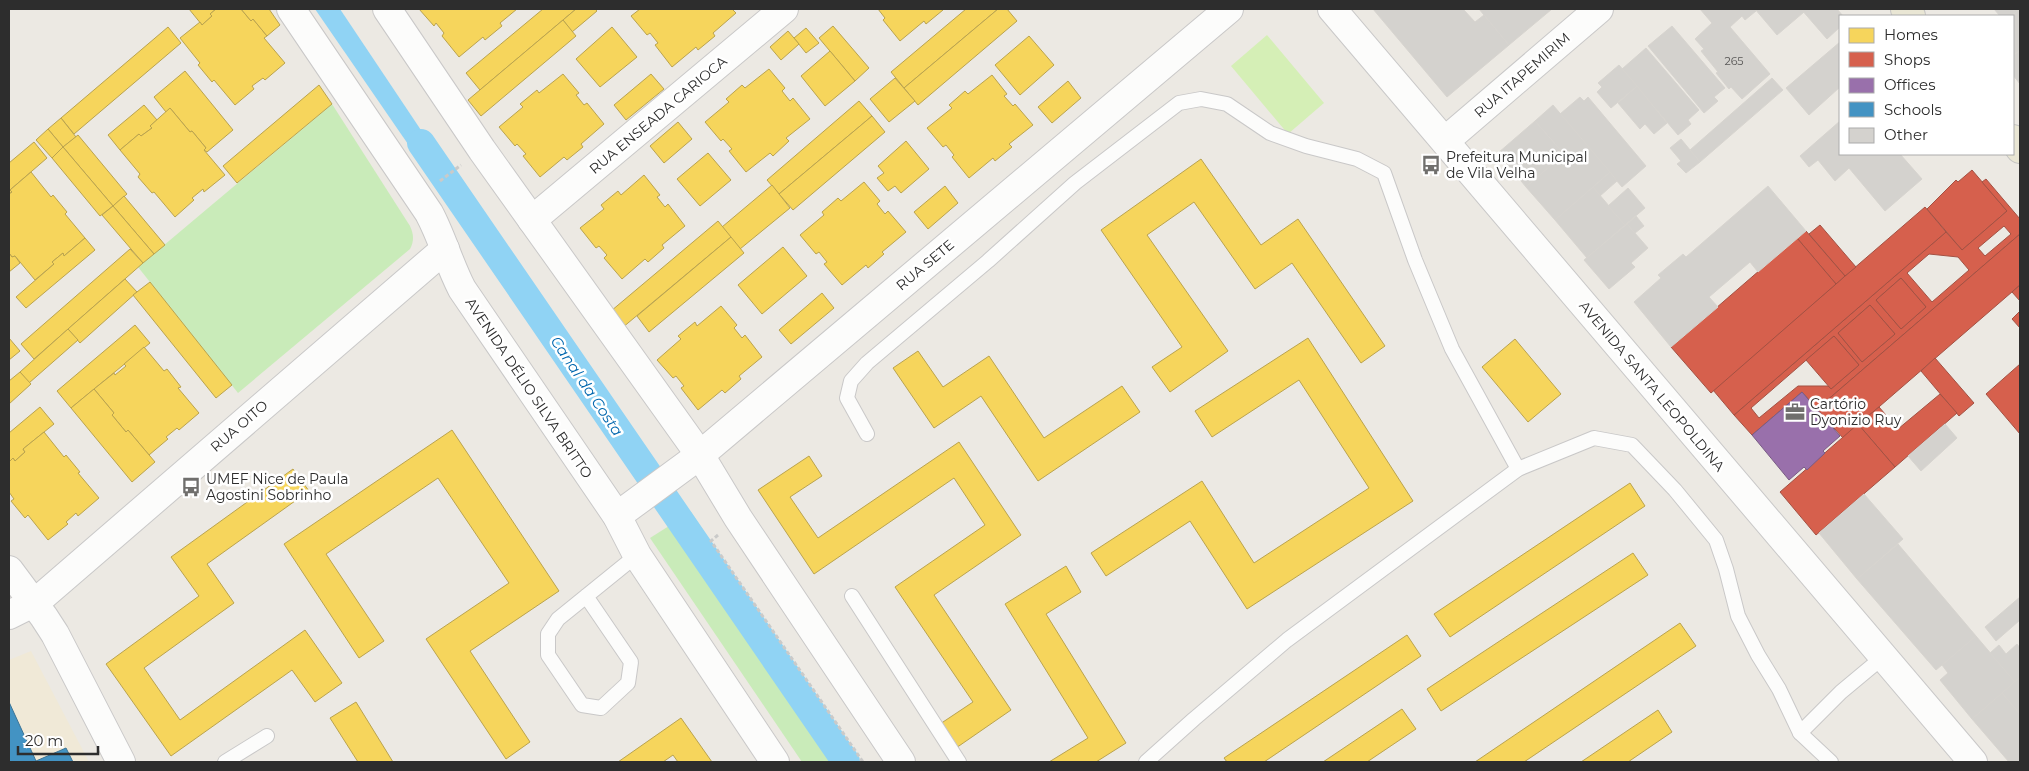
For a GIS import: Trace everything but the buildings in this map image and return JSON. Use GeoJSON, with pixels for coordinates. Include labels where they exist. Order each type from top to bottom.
{"type":"FeatureCollection","features":[{"type":"Feature","properties":{"kind":"street","name":"AVENIDA DÉLIO SILVA BRITTO"},"geometry":{"type":"LineString","coordinates":[[291,9],[428,213],[462,289],[616,516],[637,555],[775,762]]}},
{"type":"Feature","properties":{"kind":"street"},"geometry":{"type":"LineString","coordinates":[[387,9],[482,150],[700,455],[738,518],[901,762]]}},
{"type":"Feature","properties":{"kind":"street","name":"RUA ENSEADA CARIOCA"},"geometry":{"type":"LineString","coordinates":[[532,220],[784,9]]}},
{"type":"Feature","properties":{"kind":"street","name":"RUA SETE"},"geometry":{"type":"LineString","coordinates":[[616,516],[700,455],[1229,9]]}},
{"type":"Feature","properties":{"kind":"street","name":"AVENIDA SANTA LEOPOLDINA"},"geometry":{"type":"LineString","coordinates":[[1332,9],[1973,762]]}},
{"type":"Feature","properties":{"kind":"street","name":"RUA ITAPEMIRIM"},"geometry":{"type":"LineString","coordinates":[[1445,141],[1599,9]]}},
{"type":"Feature","properties":{"kind":"street","name":"RUA OITO"},"geometry":{"type":"LineString","coordinates":[[9,615],[33,603],[445,249]]}},
{"type":"Feature","properties":{"kind":"street"},"geometry":{"type":"LineString","coordinates":[[9,570],[55,634],[121,762]]}},
{"type":"Feature","properties":{"kind":"lane"},"geometry":{"type":"LineString","coordinates":[[867,434],[847,398],[851,381],[867,363],[988,261],[1075,183],[1179,103],[1201,99],[1227,104],[1270,134],[1306,146],[1357,159],[1384,173],[1415,260],[1452,349],[1518,469]]}},
{"type":"Feature","properties":{"kind":"lane"},"geometry":{"type":"LineString","coordinates":[[1146,762],[1194,718],[1287,640],[1518,469],[1594,438],[1632,445],[1675,490],[1716,540],[1726,569],[1738,616],[1758,655],[1779,689],[1800,734],[1831,762]]}},
{"type":"Feature","properties":{"kind":"lane"},"geometry":{"type":"LineString","coordinates":[[586,596],[631,662],[628,683],[601,708],[582,705],[548,656],[548,634],[558,619],[586,596],[637,555]]}},
{"type":"Feature","properties":{"kind":"lane"},"geometry":{"type":"LineString","coordinates":[[852,596],[960,762]]}},
{"type":"Feature","properties":{"kind":"lane"},"geometry":{"type":"LineString","coordinates":[[1800,734],[1841,692],[1883,657]]}},
{"type":"Feature","properties":{"kind":"lane"},"geometry":{"type":"LineString","coordinates":[[225,762],[267,736]]}},
{"type":"Feature","properties":{"kind":"path"},"geometry":{"type":"LineString","coordinates":[[435,184],[451,173]]}},
{"type":"Feature","properties":{"kind":"path"},"geometry":{"type":"LineString","coordinates":[[738,518],[712,541],[863,762]]}},
{"type":"Feature","properties":{"kind":"shaded area"},"geometry":{"type":"Polygon","coordinates":[[[31,651],[89,762],[9,762],[9,660],[31,651]]]}},
{"type":"Feature","properties":{"kind":"green space"},"geometry":{"type":"Polygon","coordinates":[[[1267,35],[1324,103],[1288,134],[1231,66],[1267,35]]]}},
{"type":"Feature","properties":{"kind":"green space"},"geometry":{"type":"Polygon","coordinates":[[[332,104],[410,226],[413,235],[412,243],[410,249],[238,393],[138,267],[332,104]]]}},
{"type":"Feature","properties":{"kind":"green space"},"geometry":{"type":"Polygon","coordinates":[[[691,512],[857,762],[802,762],[650,538],[691,512]]]}},
{"type":"Feature","properties":{"kind":"water"},"geometry":{"type":"Polygon","coordinates":[[[315,9],[340,9],[447,169],[432,179],[315,9]]]}},
{"type":"Feature","properties":{"kind":"waterway","name":"Canal da Costa"},"geometry":{"type":"LineString","coordinates":[[421,143],[846,762]]}},
{"type":"Feature","properties":{"kind":"place","name":"Prefeitura Municipal de Vila Velha"},"geometry":{"type":"Point","coordinates":[1431,165]}},
{"type":"Feature","properties":{"kind":"place","name":"Cartório Dyonizio Ruy"},"geometry":{"type":"Point","coordinates":[1795,412]}},
{"type":"Feature","properties":{"kind":"place","name":"UMEF Nice de Paula Agostini Sobrinho"},"geometry":{"type":"Point","coordinates":[191,487]}}]}
